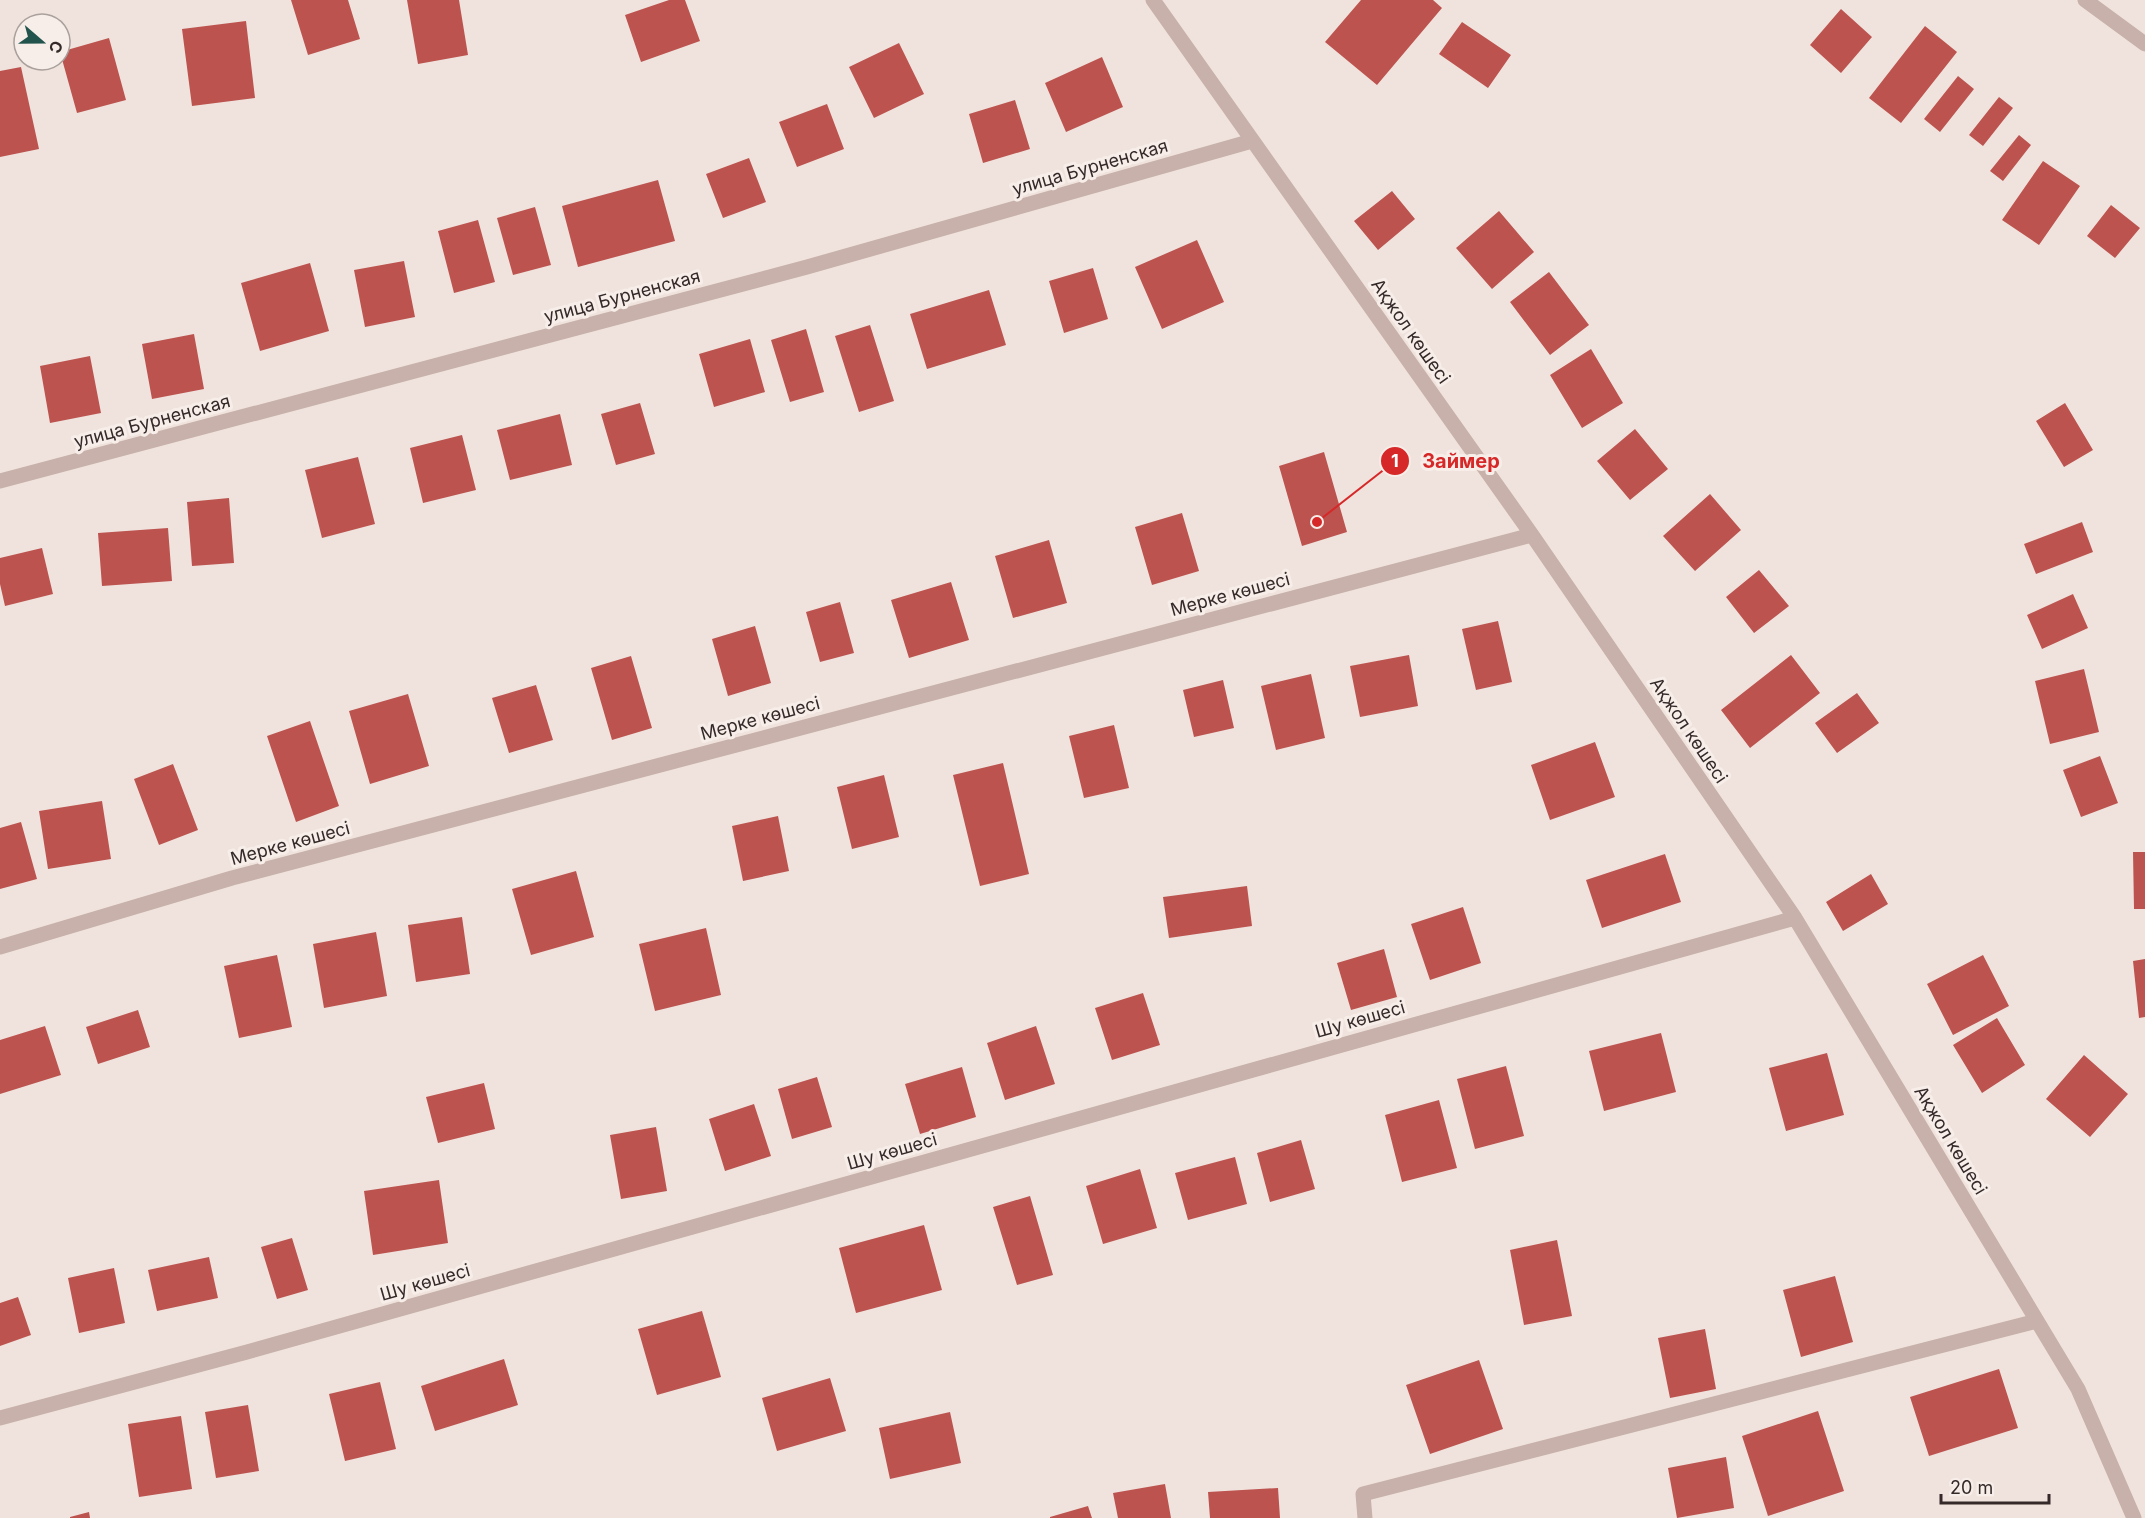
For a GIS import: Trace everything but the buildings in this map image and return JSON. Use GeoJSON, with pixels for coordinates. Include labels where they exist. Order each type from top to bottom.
{"type":"FeatureCollection","features":[{"type":"Feature","properties":{"kind":"street","name":"Ақжол көшесі"},"geometry":{"type":"LineString","coordinates":[[1153,0],[1532,535],[1795,918],[2078,1389],[2134,1518]]}},
{"type":"Feature","properties":{"kind":"street"},"geometry":{"type":"LineString","coordinates":[[2085,0],[2145,44]]}},
{"type":"Feature","properties":{"kind":"street","name":"улица Бурненская"},"geometry":{"type":"LineString","coordinates":[[0,481],[795,270],[1252,141]]}},
{"type":"Feature","properties":{"kind":"street","name":"Мерке көшесі"},"geometry":{"type":"LineString","coordinates":[[0,947],[232,878],[1532,535]]}},
{"type":"Feature","properties":{"kind":"street","name":"Шу көшесі"},"geometry":{"type":"LineString","coordinates":[[0,1418],[247,1352],[1795,918]]}},
{"type":"Feature","properties":{"kind":"street"},"geometry":{"type":"LineString","coordinates":[[1365,1518],[1363,1494],[2037,1320]]}},
{"type":"Feature","properties":{"kind":"place","name":"Займер"},"geometry":{"type":"Point","coordinates":[1317,522]}}]}
